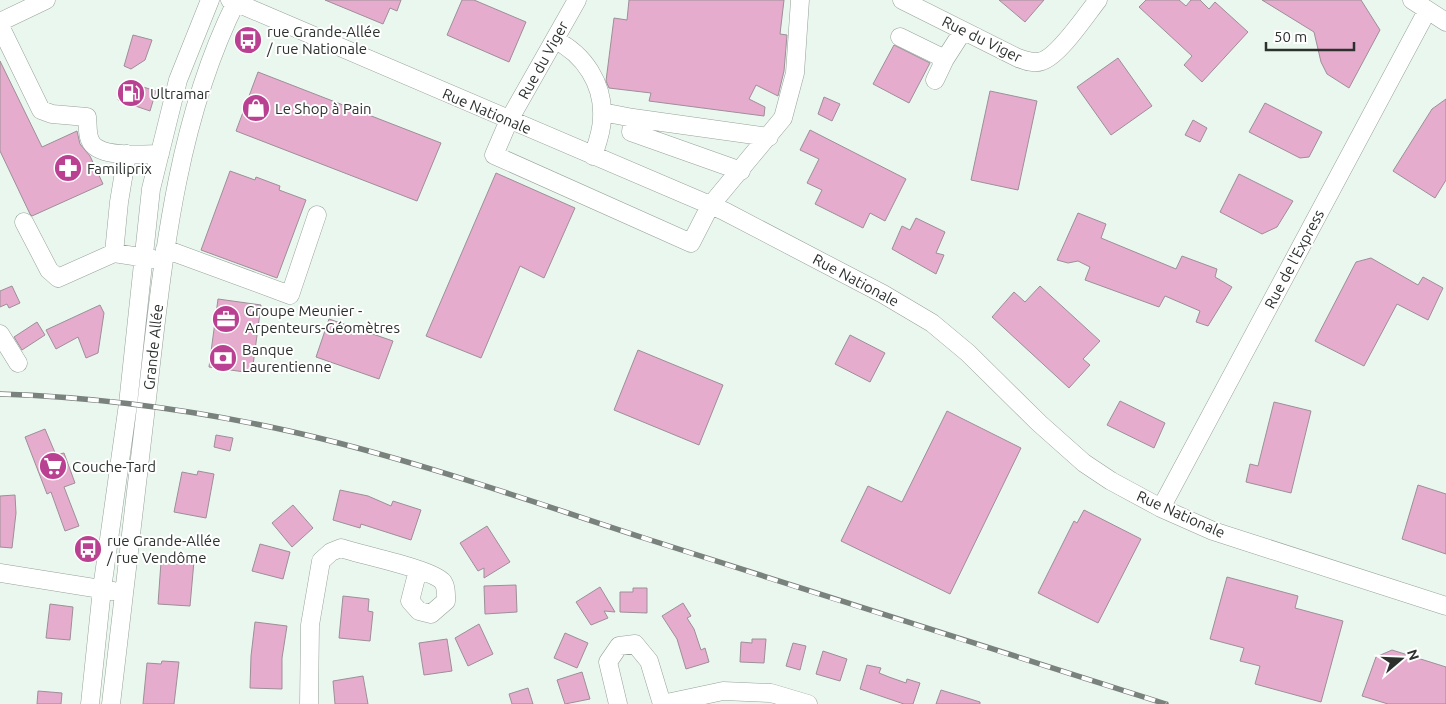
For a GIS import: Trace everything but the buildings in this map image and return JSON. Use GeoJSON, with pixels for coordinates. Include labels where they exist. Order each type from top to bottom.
{"type":"FeatureCollection","features":[{"type":"Feature","properties":{"kind":"street"},"geometry":{"type":"LineString","coordinates":[[0,22],[46,0]]}},
{"type":"Feature","properties":{"kind":"street","name":"Grande Allée"},"geometry":{"type":"LineString","coordinates":[[90,704],[102,588],[128,404],[142,258],[151,189],[178,80],[210,0]]}},
{"type":"Feature","properties":{"kind":"street","name":"Rue du Viger"},"geometry":{"type":"LineString","coordinates":[[577,0],[509,120],[494,155],[691,243],[710,206]]}},
{"type":"Feature","properties":{"kind":"street"},"geometry":{"type":"LineString","coordinates":[[710,206],[741,171],[783,118],[795,72],[800,0]]}},
{"type":"Feature","properties":{"kind":"street","name":"Rue du Viger"},"geometry":{"type":"LineString","coordinates":[[902,0],[1018,58],[1028,61],[1043,61],[1056,51],[1098,0]]}},
{"type":"Feature","properties":{"kind":"street"},"geometry":{"type":"LineString","coordinates":[[1412,0],[1446,22]]}},
{"type":"Feature","properties":{"kind":"street","name":"Grande Allée"},"geometry":{"type":"LineString","coordinates":[[111,704],[164,255],[190,128],[234,1]]}},
{"type":"Feature","properties":{"kind":"street","name":"Rue Nationale"},"geometry":{"type":"LineString","coordinates":[[234,1],[710,206],[840,270],[919,315],[975,359],[1039,423],[1078,458],[1111,481],[1161,508],[1213,531],[1446,606]]}},
{"type":"Feature","properties":{"kind":"street","name":"Rue de l'Express"},"geometry":{"type":"LineString","coordinates":[[1161,508],[1427,11]]}},
{"type":"Feature","properties":{"kind":"street"},"geometry":{"type":"LineString","coordinates":[[0,26],[41,110],[52,114],[87,117],[90,141],[97,150],[127,154],[161,150],[185,151]]}},
{"type":"Feature","properties":{"kind":"street"},"geometry":{"type":"LineString","coordinates":[[935,80],[945,59],[963,31]]}},
{"type":"Feature","properties":{"kind":"street"},"geometry":{"type":"LineString","coordinates":[[900,37],[945,59]]}},
{"type":"Feature","properties":{"kind":"street"},"geometry":{"type":"LineString","coordinates":[[555,40],[573,49],[586,64],[593,76],[602,112],[600,133],[593,156]]}},
{"type":"Feature","properties":{"kind":"street"},"geometry":{"type":"LineString","coordinates":[[602,112],[769,137]]}},
{"type":"Feature","properties":{"kind":"street"},"geometry":{"type":"LineString","coordinates":[[633,118],[631,132],[741,171]]}},
{"type":"Feature","properties":{"kind":"street"},"geometry":{"type":"LineString","coordinates":[[114,253],[119,202],[127,154]]}},
{"type":"Feature","properties":{"kind":"street"},"geometry":{"type":"LineString","coordinates":[[24,222],[49,270],[58,278],[114,253],[142,258],[164,255],[290,295],[317,214]]}},
{"type":"Feature","properties":{"kind":"street"},"geometry":{"type":"LineString","coordinates":[[0,334],[18,363]]}},
{"type":"Feature","properties":{"kind":"street"},"geometry":{"type":"LineString","coordinates":[[309,704],[310,625],[321,561],[331,552],[340,548],[418,570]]}},
{"type":"Feature","properties":{"kind":"street"},"geometry":{"type":"LineString","coordinates":[[0,573],[102,588],[123,593]]}},
{"type":"Feature","properties":{"kind":"street"},"geometry":{"type":"LineString","coordinates":[[618,704],[608,662],[619,646],[635,644],[649,661],[662,704],[723,691],[771,693],[808,704]]}},
{"type":"Feature","properties":{"kind":"railway"},"geometry":{"type":"LineString","coordinates":[[0,394],[109,401],[181,411],[289,431],[334,442],[468,480],[709,559],[1166,704]]}},
{"type":"Feature","properties":{"kind":"place","name":"rue Grande-Allée / rue Nationale"},"geometry":{"type":"Point","coordinates":[248,40]}},
{"type":"Feature","properties":{"kind":"place","name":"Ultramar"},"geometry":{"type":"Point","coordinates":[131,93]}},
{"type":"Feature","properties":{"kind":"place","name":"Le Shop à Pain"},"geometry":{"type":"Point","coordinates":[256,108]}},
{"type":"Feature","properties":{"kind":"place","name":"Familiprix"},"geometry":{"type":"Point","coordinates":[68,168]}},
{"type":"Feature","properties":{"kind":"place","name":"Groupe Meunier - Arpenteurs-Géomètres"},"geometry":{"type":"Point","coordinates":[226,319]}},
{"type":"Feature","properties":{"kind":"place","name":"Banque Laurentienne"},"geometry":{"type":"Point","coordinates":[223,358]}},
{"type":"Feature","properties":{"kind":"place","name":"Couche-Tard"},"geometry":{"type":"Point","coordinates":[53,466]}},
{"type":"Feature","properties":{"kind":"place","name":"rue Grande-Allée / rue Vendôme"},"geometry":{"type":"Point","coordinates":[88,549]}}]}
